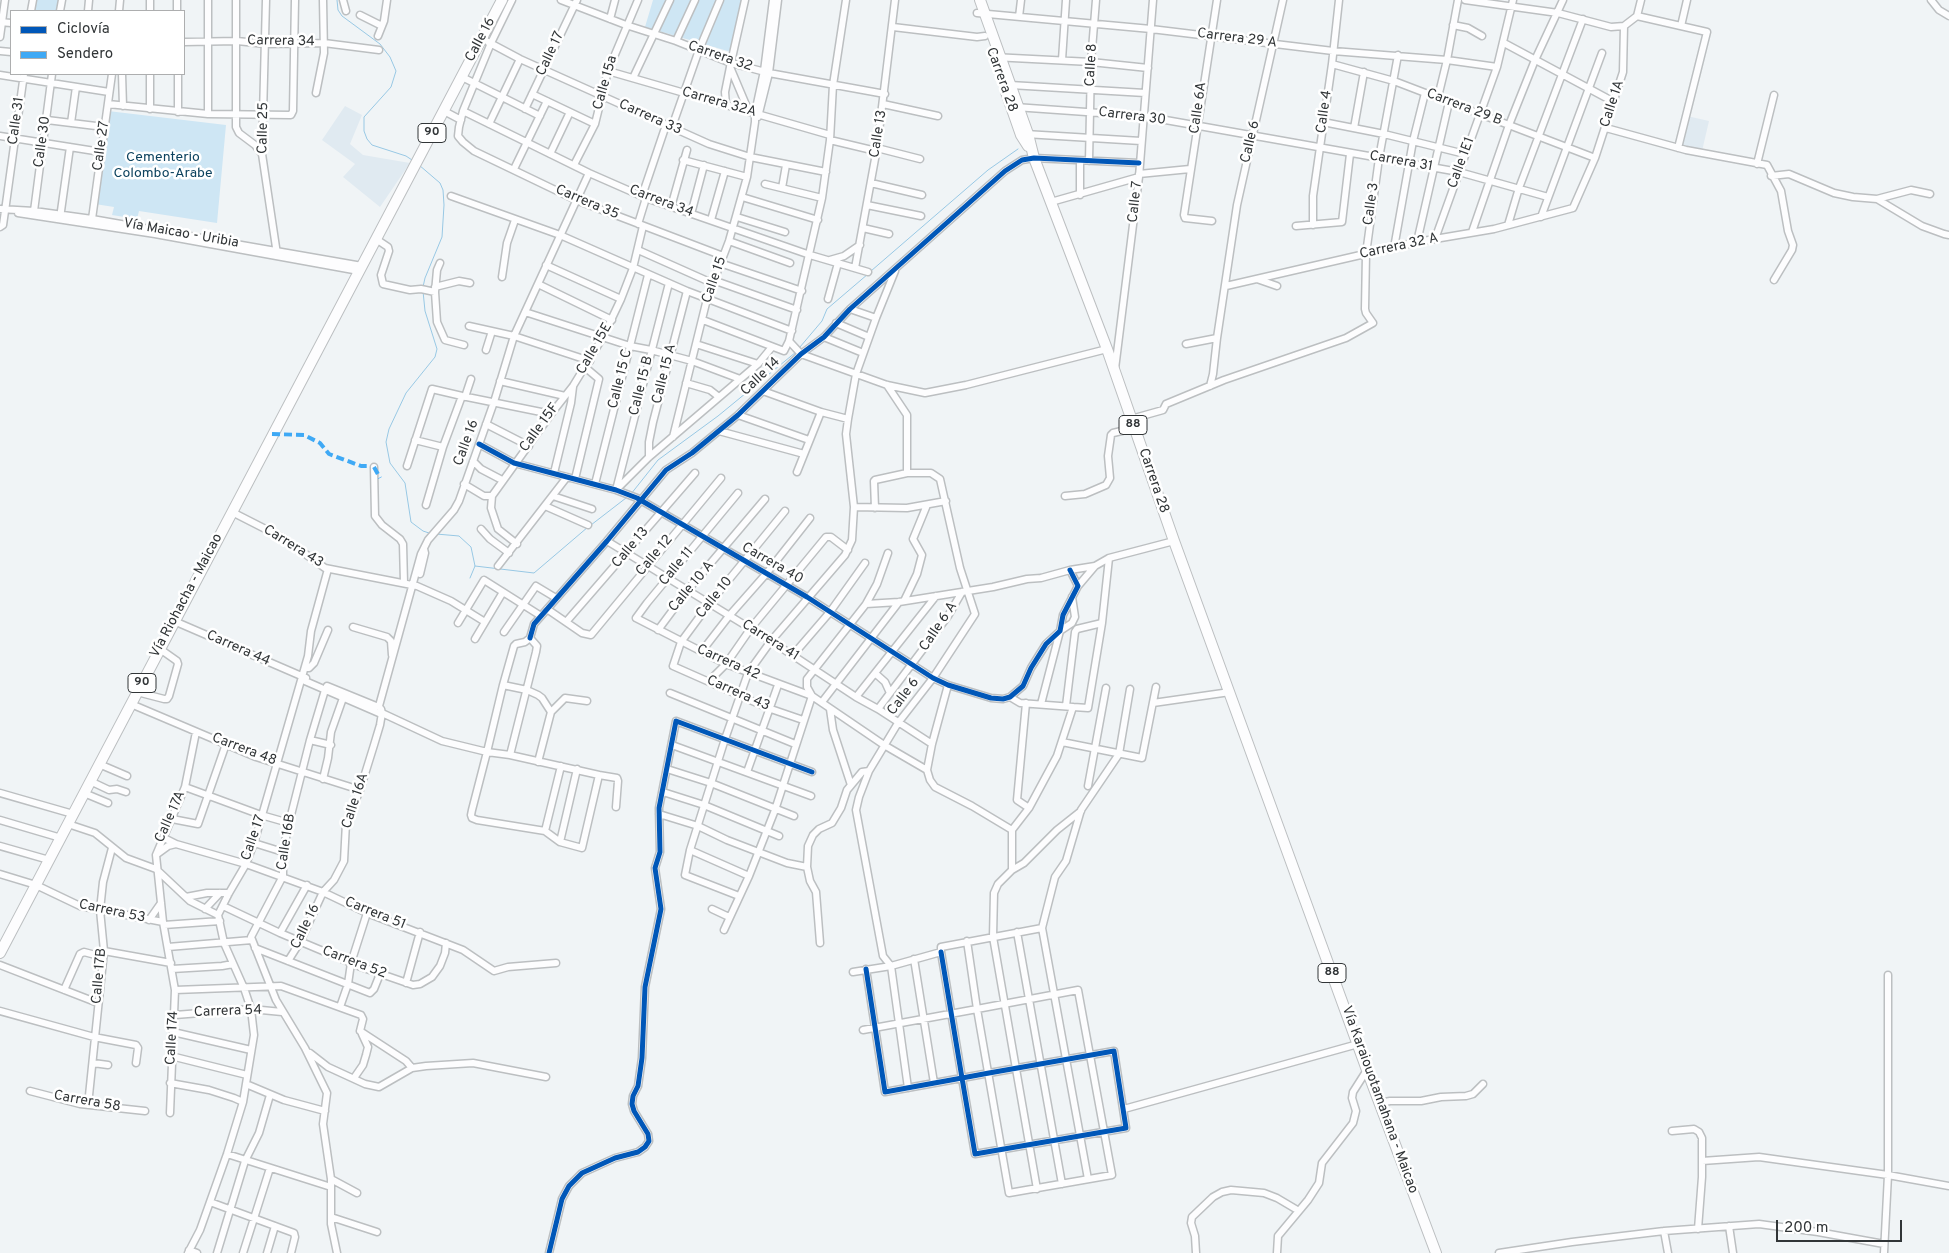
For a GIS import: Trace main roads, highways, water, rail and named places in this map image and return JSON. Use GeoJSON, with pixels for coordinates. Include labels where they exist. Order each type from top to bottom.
{"type":"FeatureCollection","features":[{"type":"Feature","properties":{"kind":"highway","name":"Calle 16"},"geometry":{"type":"LineString","coordinates":[[361,268],[462,76],[486,41],[502,0]]}},
{"type":"Feature","properties":{"kind":"highway","name":"Carrera 28"},"geometry":{"type":"LineString","coordinates":[[972,0],[981,14],[1050,202],[1107,349],[1132,424],[1230,692]]}},
{"type":"Feature","properties":{"kind":"highway","name":"Carrera 28"},"geometry":{"type":"LineString","coordinates":[[980,0],[986,36],[1010,85],[1015,107]]}},
{"type":"Feature","properties":{"kind":"highway","name":"Vía Riohacha - Maicao"},"geometry":{"type":"LineString","coordinates":[[0,953],[361,268]]}},
{"type":"Feature","properties":{"kind":"highway","name":"Vía Karaiouotamahana - Maicao"},"geometry":{"type":"LineString","coordinates":[[1230,692],[1367,1070],[1436,1253]]}},
{"type":"Feature","properties":{"kind":"waterway"},"geometry":{"type":"LineString","coordinates":[[337,0],[338,10],[342,16],[380,44],[390,57],[396,71],[391,87],[364,117],[364,131],[367,139],[372,145],[406,156],[412,160]]}},
{"type":"Feature","properties":{"kind":"waterway"},"geometry":{"type":"LineString","coordinates":[[871,271],[988,170],[1018,149]]}},
{"type":"Feature","properties":{"kind":"waterway"},"geometry":{"type":"LineString","coordinates":[[419,165],[440,183],[443,190],[444,205],[442,237],[423,287]]}},
{"type":"Feature","properties":{"kind":"waterway"},"geometry":{"type":"LineString","coordinates":[[800,347],[822,321],[827,309],[868,274]]}},
{"type":"Feature","properties":{"kind":"waterway"},"geometry":{"type":"LineString","coordinates":[[423,291],[425,311],[437,349],[435,357],[406,393],[389,429],[386,442],[390,463],[405,483],[411,522],[429,533]]}},
{"type":"Feature","properties":{"kind":"waterway"},"geometry":{"type":"LineString","coordinates":[[631,494],[658,460],[718,416],[796,352]]}},
{"type":"Feature","properties":{"kind":"waterway"},"geometry":{"type":"LineString","coordinates":[[591,525],[626,498]]}},
{"type":"Feature","properties":{"kind":"waterway"},"geometry":{"type":"LineString","coordinates":[[475,566],[534,573],[588,527]]}},
{"type":"Feature","properties":{"kind":"waterway"},"geometry":{"type":"LineString","coordinates":[[436,534],[459,536],[471,547],[475,566],[470,578]]}},
{"type":"Feature","properties":{"kind":"park label","name":"Cementerio Colombo-Arabe"},"geometry":{"type":"Point","coordinates":[163,166]}}]}
